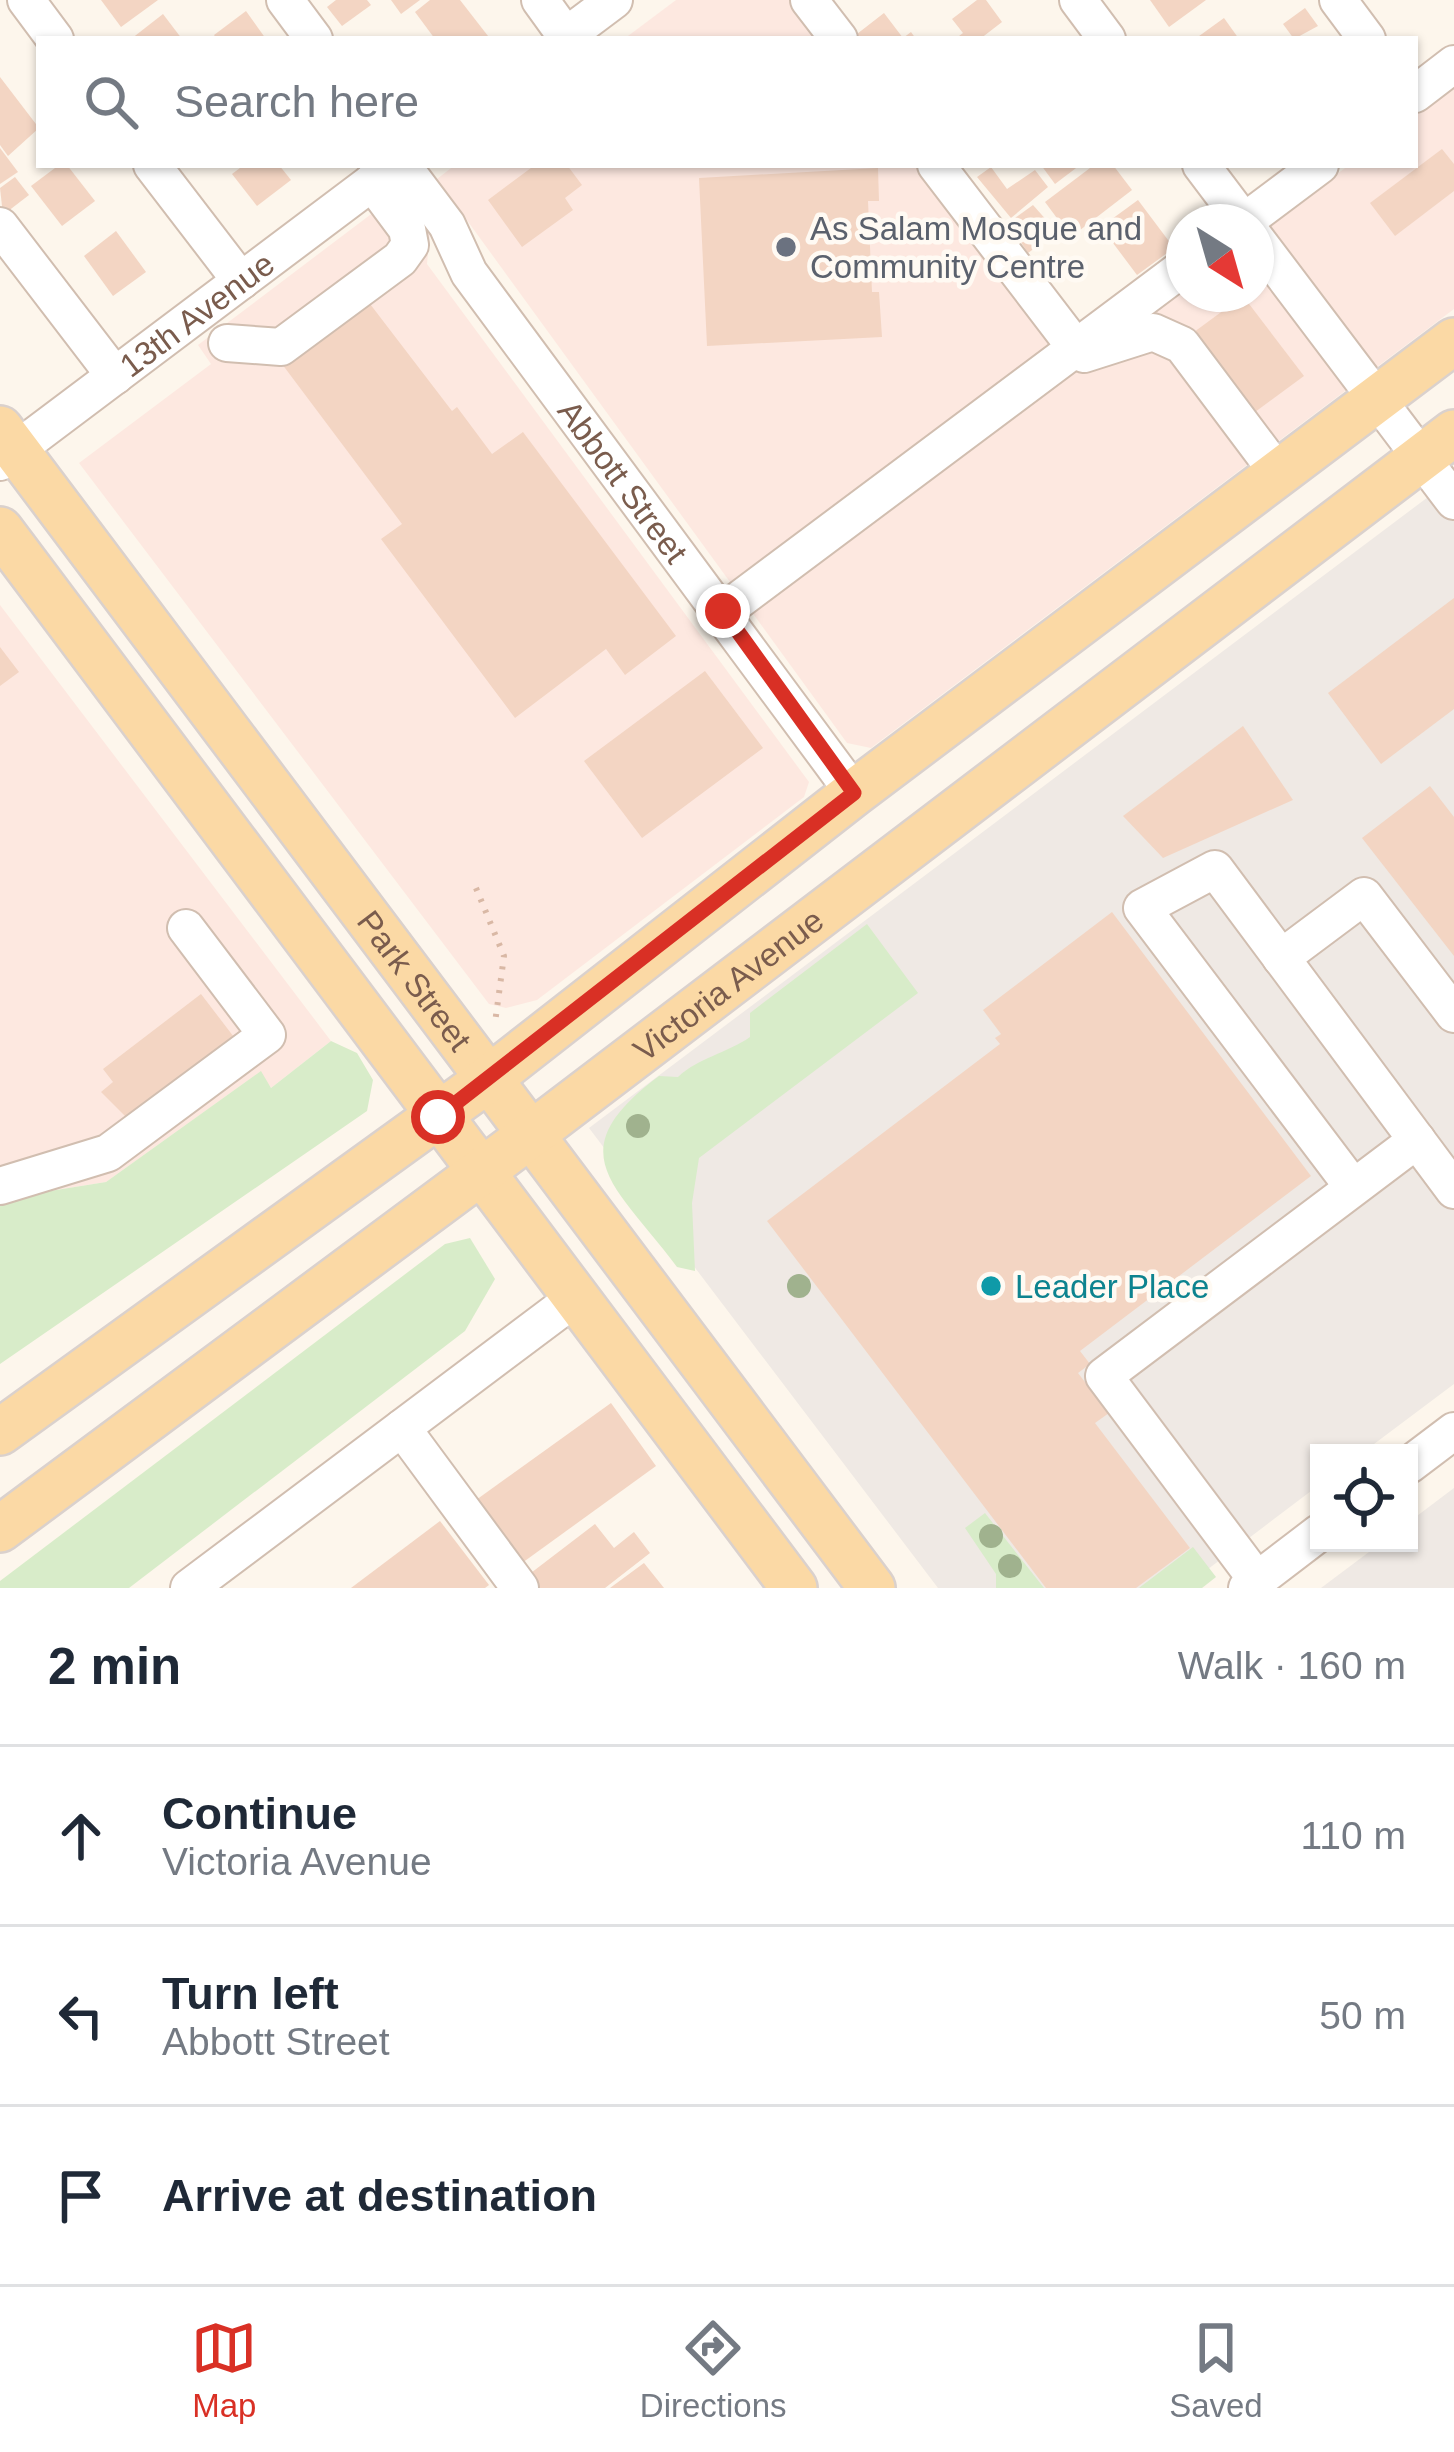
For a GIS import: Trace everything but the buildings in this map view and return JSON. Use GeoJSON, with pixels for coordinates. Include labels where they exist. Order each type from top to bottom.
{"type":"FeatureCollection","features":[{"type":"Feature","properties":{"kind":"main road"},"geometry":{"type":"LineString","coordinates":[[0,1432],[438,1117],[854,793],[1454,341]]}},
{"type":"Feature","properties":{"kind":"main road","name":"Victoria Avenue"},"geometry":{"type":"LineString","coordinates":[[0,1529],[529,1136],[1437,446]]}},
{"type":"Feature","properties":{"kind":"main road","name":"Park Street"},"geometry":{"type":"LineString","coordinates":[[5,447],[872,1588]]}},
{"type":"Feature","properties":{"kind":"main road","name":"Park Street"},"geometry":{"type":"LineString","coordinates":[[0,530],[794,1588]]}},
{"type":"Feature","properties":{"kind":"street"},"geometry":{"type":"LineString","coordinates":[[26,0],[54,36]]}},
{"type":"Feature","properties":{"kind":"street"},"geometry":{"type":"LineString","coordinates":[[285,0],[312,36]]}},
{"type":"Feature","properties":{"kind":"street"},"geometry":{"type":"LineString","coordinates":[[540,0],[563,36]]}},
{"type":"Feature","properties":{"kind":"street"},"geometry":{"type":"LineString","coordinates":[[565,36],[614,0]]}},
{"type":"Feature","properties":{"kind":"street"},"geometry":{"type":"LineString","coordinates":[[809,0],[837,36]]}},
{"type":"Feature","properties":{"kind":"street"},"geometry":{"type":"LineString","coordinates":[[1078,0],[1105,36]]}},
{"type":"Feature","properties":{"kind":"street"},"geometry":{"type":"LineString","coordinates":[[1338,0],[1365,36]]}},
{"type":"Feature","properties":{"kind":"street"},"geometry":{"type":"LineString","coordinates":[[1418,92],[1454,64]]}},
{"type":"Feature","properties":{"kind":"street"},"geometry":{"type":"LineString","coordinates":[[154,168],[241,281]]}},
{"type":"Feature","properties":{"kind":"street"},"geometry":{"type":"LineString","coordinates":[[938,168],[1078,352]]}},
{"type":"Feature","properties":{"kind":"street"},"geometry":{"type":"LineString","coordinates":[[1203,168],[1230,204]]}},
{"type":"Feature","properties":{"kind":"street"},"geometry":{"type":"LineString","coordinates":[[1268,204],[1316,168]]}},
{"type":"Feature","properties":{"kind":"street"},"geometry":{"type":"LineString","coordinates":[[227,343],[281,347],[400,259],[410,245],[390,171]]}},
{"type":"Feature","properties":{"kind":"street","name":"13th Avenue"},"geometry":{"type":"LineString","coordinates":[[5,447],[115,376],[390,171]]}},
{"type":"Feature","properties":{"kind":"street","name":"Abbott Street"},"geometry":{"type":"LineString","coordinates":[[390,171],[447,225],[469,273],[854,793]]}},
{"type":"Feature","properties":{"kind":"street"},"geometry":{"type":"LineString","coordinates":[[0,226],[115,376]]}},
{"type":"Feature","properties":{"kind":"street"},"geometry":{"type":"LineString","coordinates":[[1274,262],[1376,399],[1437,446],[1454,501]]}},
{"type":"Feature","properties":{"kind":"street"},"geometry":{"type":"LineString","coordinates":[[723,611],[1078,352],[1166,281]]}},
{"type":"Feature","properties":{"kind":"street"},"geometry":{"type":"LineString","coordinates":[[1078,352],[1153,332],[1182,345],[1278,473]]}},
{"type":"Feature","properties":{"kind":"street"},"geometry":{"type":"LineString","coordinates":[[1353,1187],[1142,908],[1215,869],[1454,1190]]}},
{"type":"Feature","properties":{"kind":"street"},"geometry":{"type":"LineString","coordinates":[[1281,958],[1364,896],[1454,1014]]}},
{"type":"Feature","properties":{"kind":"street"},"geometry":{"type":"LineString","coordinates":[[0,1186],[108,1154],[267,1035],[186,928]]}},
{"type":"Feature","properties":{"kind":"street"},"geometry":{"type":"LineString","coordinates":[[1310,1541],[1252,1584],[1104,1376],[1417,1140]]}},
{"type":"Feature","properties":{"kind":"street"},"geometry":{"type":"LineString","coordinates":[[207,1583],[575,1298]]}},
{"type":"Feature","properties":{"kind":"street"},"geometry":{"type":"LineString","coordinates":[[402,1428],[520,1588]]}},
{"type":"Feature","properties":{"kind":"street"},"geometry":{"type":"LineString","coordinates":[[1418,1458],[1454,1431]]}},
{"type":"Feature","properties":{"kind":"path"},"geometry":{"type":"LineString","coordinates":[[476,888],[504,956],[487,1080]]}},
{"type":"Feature","properties":{"kind":"shaded area"},"geometry":{"type":"Polygon","coordinates":[[[676,0],[791,0],[819,36],[628,36],[676,0]]]}},
{"type":"Feature","properties":{"kind":"shaded area"},"geometry":{"type":"Polygon","coordinates":[[[1454,86],[1454,309],[871,748],[847,743],[437,179],[451,168],[918,168],[1074,373],[1166,303],[1166,312],[1274,312],[1274,221],[1345,168],[1418,168],[1418,113],[1454,86]]]}},
{"type":"Feature","properties":{"kind":"shaded area"},"geometry":{"type":"Polygon","coordinates":[[[407,187],[431,221],[427,264],[809,782],[804,797],[537,1000],[506,1008],[489,1004],[79,463],[211,364],[198,345],[407,187]]]}},
{"type":"Feature","properties":{"kind":"shaded area"},"geometry":{"type":"Polygon","coordinates":[[[1448,482],[1454,490],[1454,1384],[1374,1444],[1310,1444],[1310,1492],[1183,1588],[938,1588],[589,1128],[1448,482]]]}},
{"type":"Feature","properties":{"kind":"shaded area"},"geometry":{"type":"Polygon","coordinates":[[[0,605],[331,1041],[271,1088],[260,1072],[106,1182],[0,1199],[0,605]]]}},
{"type":"Feature","properties":{"kind":"shaded area"},"geometry":{"type":"Polygon","coordinates":[[[1454,1488],[1454,1588],[1321,1588],[1369,1552],[1418,1552],[1418,1515],[1454,1488]]]}},
{"type":"Feature","properties":{"kind":"green space"},"geometry":{"type":"Polygon","coordinates":[[[867,924],[918,993],[699,1158],[692,1203],[695,1271],[677,1267],[606,1170],[603,1149],[610,1127],[628,1103],[659,1076],[678,1077],[750,1037],[750,1013],[867,924]]]}},
{"type":"Feature","properties":{"kind":"green space"},"geometry":{"type":"Polygon","coordinates":[[[331,1041],[357,1053],[373,1080],[367,1111],[0,1364],[0,1199],[106,1182],[261,1071],[271,1088],[331,1041]]]}},
{"type":"Feature","properties":{"kind":"green space"},"geometry":{"type":"Polygon","coordinates":[[[470,1238],[495,1279],[465,1331],[129,1588],[0,1588],[0,1581],[445,1244],[470,1238]]]}},
{"type":"Feature","properties":{"kind":"green space"},"geometry":{"type":"Polygon","coordinates":[[[985,1513],[1044,1588],[996,1588],[996,1574],[965,1528],[985,1513]]]}},
{"type":"Feature","properties":{"kind":"green space"},"geometry":{"type":"Polygon","coordinates":[[[1193,1547],[1216,1577],[1202,1588],[1139,1588],[1193,1547]]]}},
{"type":"Feature","properties":{"kind":"place","name":"As Salam Mosque and Community Centre"},"geometry":{"type":"Point","coordinates":[786,247]}},
{"type":"Feature","properties":{"kind":"place","name":"Leader Place"},"geometry":{"type":"Point","coordinates":[991,1286]}},
{"type":"Feature","properties":{"kind":"route"},"geometry":{"type":"LineString","coordinates":[[438,1117],[854,793],[723,611]]}}]}
